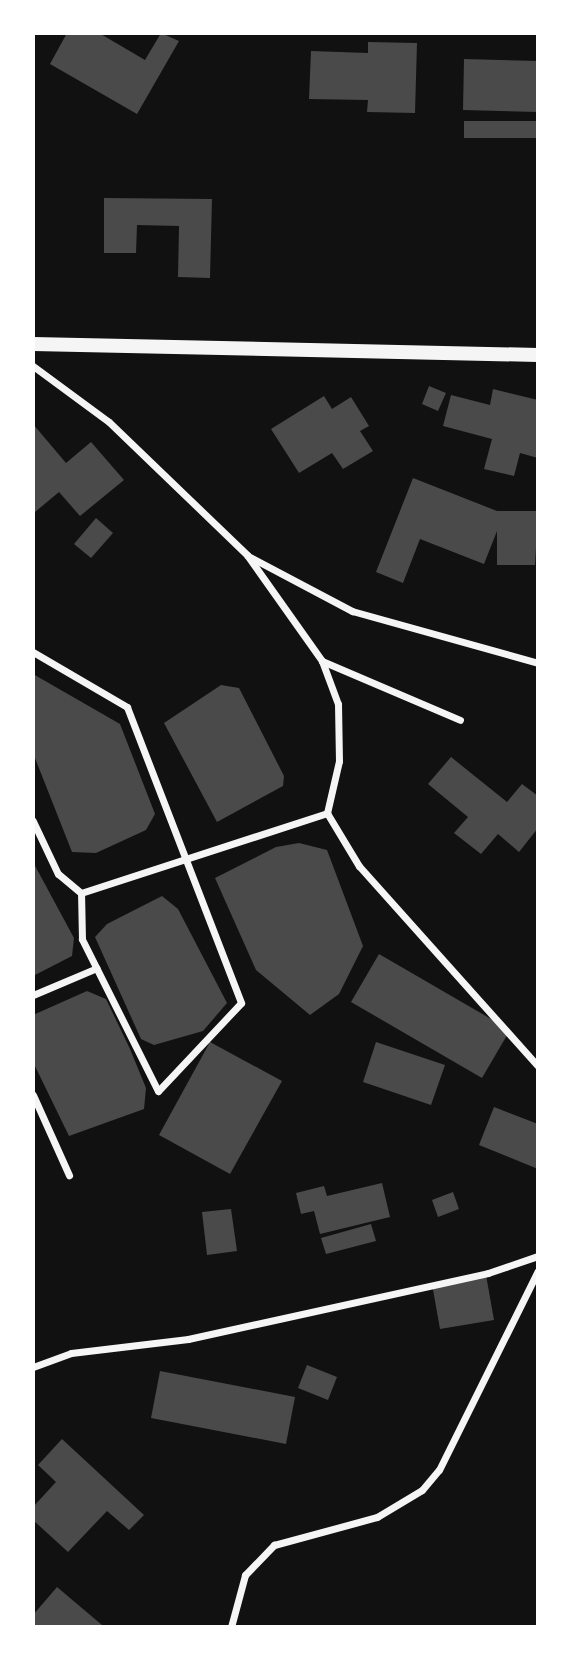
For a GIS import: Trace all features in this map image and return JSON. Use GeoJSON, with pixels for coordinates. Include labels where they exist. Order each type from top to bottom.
{"type":"FeatureCollection","features":[{"type":"Feature","properties":{"kind":"main road"},"geometry":{"type":"LineString","coordinates":[[33,344],[538,355]]}},
{"type":"Feature","properties":{"kind":"street"},"geometry":{"type":"LineString","coordinates":[[33,366],[109,422],[247,555],[322,661],[338,704],[338,761],[327,813],[359,866],[538,1066]]}},
{"type":"Feature","properties":{"kind":"street"},"geometry":{"type":"LineString","coordinates":[[247,555],[352,611],[538,663]]}},
{"type":"Feature","properties":{"kind":"street"},"geometry":{"type":"LineString","coordinates":[[33,652],[127,707],[183,859],[241,1003],[158,1091],[82,939],[81,893],[58,874],[33,821]]}},
{"type":"Feature","properties":{"kind":"street"},"geometry":{"type":"LineString","coordinates":[[322,661],[460,720]]}},
{"type":"Feature","properties":{"kind":"street"},"geometry":{"type":"LineString","coordinates":[[81,893],[327,813]]}},
{"type":"Feature","properties":{"kind":"street"},"geometry":{"type":"LineString","coordinates":[[33,995],[97,968]]}},
{"type":"Feature","properties":{"kind":"street"},"geometry":{"type":"LineString","coordinates":[[33,1095],[69,1175]]}},
{"type":"Feature","properties":{"kind":"street"},"geometry":{"type":"LineString","coordinates":[[33,1367],[71,1353],[188,1339],[538,1256]]}},
{"type":"Feature","properties":{"kind":"street"},"geometry":{"type":"LineString","coordinates":[[231,1627],[245,1575],[274,1545],[377,1517],[422,1490],[439,1470],[538,1271]]}},
{"type":"Feature","properties":{"kind":"building"},"geometry":{"type":"Polygon","coordinates":[[[67,33],[99,33],[145,60],[161,33],[179,41],[137,114],[50,64],[67,33]]]}},
{"type":"Feature","properties":{"kind":"building"},"geometry":{"type":"Polygon","coordinates":[[[368,42],[417,43],[415,113],[367,112],[368,100],[309,99],[311,51],[368,53],[368,42]]]}},
{"type":"Feature","properties":{"kind":"building"},"geometry":{"type":"Polygon","coordinates":[[[464,59],[538,61],[538,112],[463,110],[464,59]]]}},
{"type":"Feature","properties":{"kind":"building"},"geometry":{"type":"Polygon","coordinates":[[[464,121],[538,121],[538,138],[464,138],[464,121]]]}},
{"type":"Feature","properties":{"kind":"building"},"geometry":{"type":"Polygon","coordinates":[[[104,198],[212,199],[210,278],[178,277],[179,226],[137,225],[136,253],[104,253],[104,198]]]}},
{"type":"Feature","properties":{"kind":"building"},"geometry":{"type":"Polygon","coordinates":[[[429,386],[446,393],[438,411],[422,404],[429,386]]]}},
{"type":"Feature","properties":{"kind":"building"},"geometry":{"type":"Polygon","coordinates":[[[493,389],[538,400],[538,458],[520,453],[514,476],[484,469],[492,439],[443,426],[451,395],[490,405],[493,389]]]}},
{"type":"Feature","properties":{"kind":"building"},"geometry":{"type":"Polygon","coordinates":[[[324,396],[332,409],[351,397],[369,426],[360,431],[373,451],[343,469],[332,453],[299,473],[271,429],[324,396]]]}},
{"type":"Feature","properties":{"kind":"building"},"geometry":{"type":"Polygon","coordinates":[[[33,424],[66,463],[91,442],[124,480],[80,516],[59,492],[35,512],[33,424]]]}},
{"type":"Feature","properties":{"kind":"building"},"geometry":{"type":"Polygon","coordinates":[[[413,478],[497,511],[538,511],[535,565],[497,565],[497,531],[484,564],[420,539],[403,583],[376,572],[413,478]]]}},
{"type":"Feature","properties":{"kind":"building"},"geometry":{"type":"Polygon","coordinates":[[[96,518],[113,533],[91,558],[74,544],[96,518]]]}},
{"type":"Feature","properties":{"kind":"building"},"geometry":{"type":"Polygon","coordinates":[[[33,674],[120,724],[155,814],[146,830],[96,853],[72,852],[33,753],[33,674]]]}},
{"type":"Feature","properties":{"kind":"building"},"geometry":{"type":"Polygon","coordinates":[[[221,685],[239,688],[284,776],[283,786],[217,822],[164,723],[221,685]]]}},
{"type":"Feature","properties":{"kind":"building"},"geometry":{"type":"Polygon","coordinates":[[[451,757],[507,802],[522,784],[538,796],[538,828],[519,852],[498,834],[481,854],[454,833],[468,817],[428,784],[451,757]]]}},
{"type":"Feature","properties":{"kind":"building"},"geometry":{"type":"Polygon","coordinates":[[[299,843],[327,850],[363,946],[339,994],[310,1015],[256,970],[215,878],[276,847],[299,843]]]}},
{"type":"Feature","properties":{"kind":"building"},"geometry":{"type":"Polygon","coordinates":[[[33,862],[74,938],[72,956],[33,976],[33,862]]]}},
{"type":"Feature","properties":{"kind":"building"},"geometry":{"type":"Polygon","coordinates":[[[162,896],[178,909],[227,1003],[203,1031],[154,1045],[141,1039],[95,937],[107,924],[162,896]]]}},
{"type":"Feature","properties":{"kind":"building"},"geometry":{"type":"Polygon","coordinates":[[[379,954],[510,1030],[482,1078],[351,1002],[379,954]]]}},
{"type":"Feature","properties":{"kind":"building"},"geometry":{"type":"Polygon","coordinates":[[[87,991],[106,999],[146,1088],[144,1109],[69,1136],[33,1062],[33,1015],[87,991]]]}},
{"type":"Feature","properties":{"kind":"building"},"geometry":{"type":"Polygon","coordinates":[[[210,1042],[282,1081],[230,1174],[159,1135],[210,1042]]]}},
{"type":"Feature","properties":{"kind":"building"},"geometry":{"type":"Polygon","coordinates":[[[376,1042],[445,1065],[431,1105],[363,1082],[376,1042]]]}},
{"type":"Feature","properties":{"kind":"building"},"geometry":{"type":"Polygon","coordinates":[[[494,1107],[538,1124],[538,1169],[479,1145],[494,1107]]]}},
{"type":"Feature","properties":{"kind":"building"},"geometry":{"type":"Polygon","coordinates":[[[382,1183],[390,1217],[320,1234],[314,1211],[301,1214],[296,1193],[324,1186],[327,1196],[382,1183]]]}},
{"type":"Feature","properties":{"kind":"building"},"geometry":{"type":"Polygon","coordinates":[[[453,1192],[459,1209],[438,1217],[432,1200],[453,1192]]]}},
{"type":"Feature","properties":{"kind":"building"},"geometry":{"type":"Polygon","coordinates":[[[231,1209],[237,1251],[207,1255],[202,1212],[231,1209]]]}},
{"type":"Feature","properties":{"kind":"building"},"geometry":{"type":"Polygon","coordinates":[[[371,1224],[376,1241],[326,1254],[321,1238],[371,1224]]]}},
{"type":"Feature","properties":{"kind":"building"},"geometry":{"type":"Polygon","coordinates":[[[486,1275],[494,1320],[440,1329],[432,1284],[486,1275]]]}},
{"type":"Feature","properties":{"kind":"building"},"geometry":{"type":"Polygon","coordinates":[[[307,1365],[337,1377],[328,1400],[298,1388],[307,1365]]]}},
{"type":"Feature","properties":{"kind":"building"},"geometry":{"type":"Polygon","coordinates":[[[160,1371],[295,1397],[286,1444],[151,1418],[160,1371]]]}},
{"type":"Feature","properties":{"kind":"building"},"geometry":{"type":"Polygon","coordinates":[[[62,1439],[144,1515],[129,1530],[107,1511],[68,1552],[33,1520],[33,1507],[56,1482],[38,1465],[62,1439]]]}},
{"type":"Feature","properties":{"kind":"building"},"geometry":{"type":"Polygon","coordinates":[[[57,1587],[102,1625],[33,1627],[33,1615],[57,1587]]]}}]}
